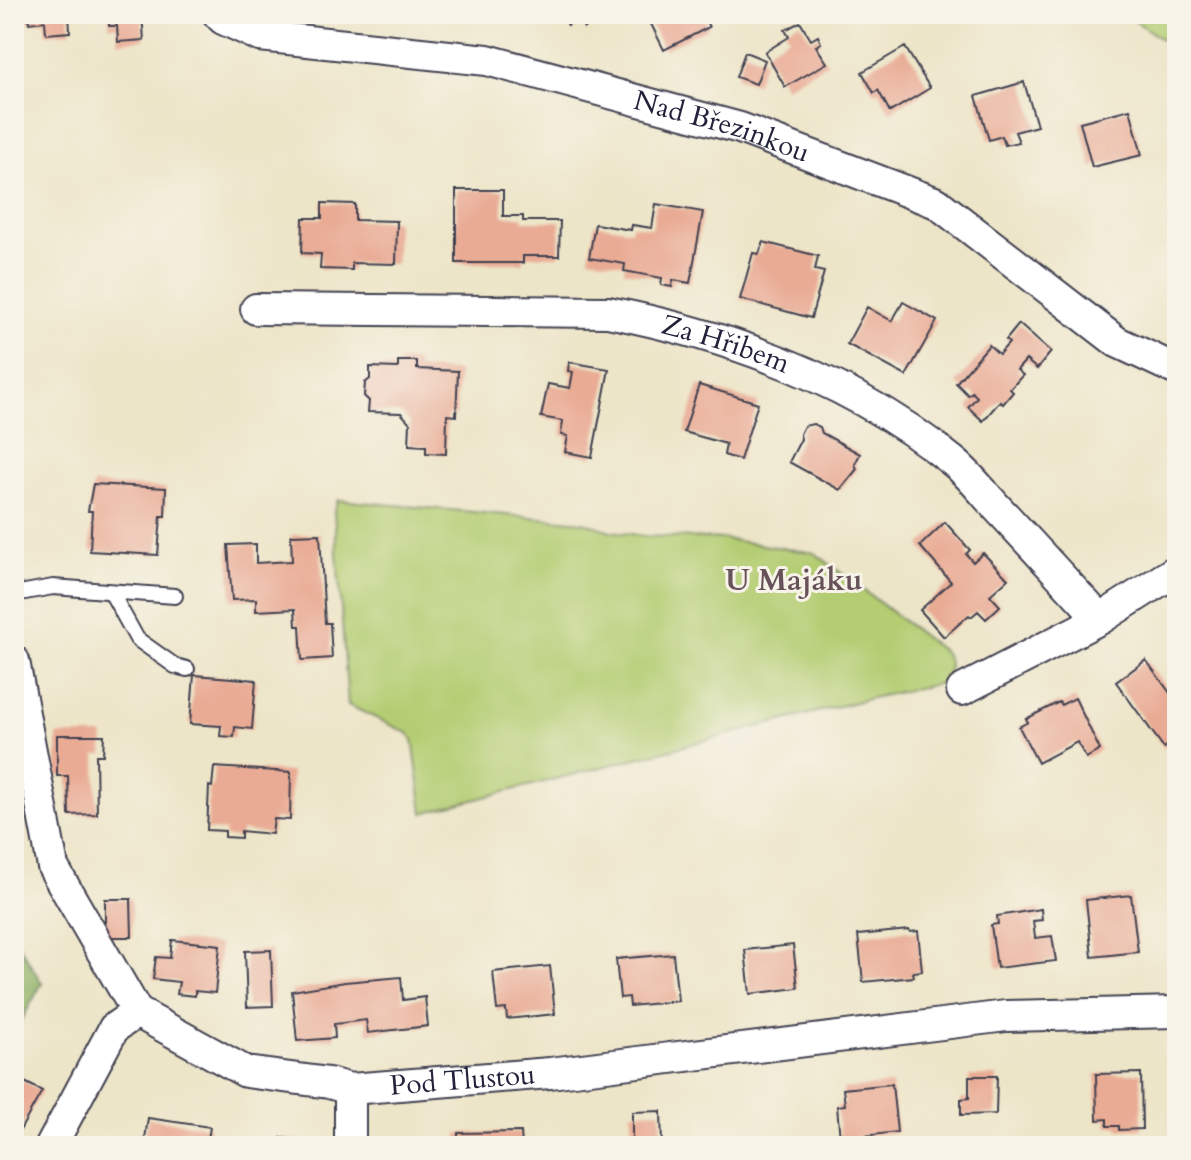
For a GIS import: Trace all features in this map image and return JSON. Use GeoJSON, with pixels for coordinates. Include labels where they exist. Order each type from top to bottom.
{"type":"FeatureCollection","features":[{"type":"Feature","properties":{"kind":"street","name":"Nad Březinkou"},"geometry":{"type":"LineString","coordinates":[[218,14],[260,36],[487,60],[740,128],[937,203],[1117,342],[1177,370]]}},
{"type":"Feature","properties":{"kind":"street","name":"Za Hřibem"},"geometry":{"type":"LineString","coordinates":[[256,309],[608,312],[657,322],[749,350],[846,392],[902,423],[957,465],[1100,619]]}},
{"type":"Feature","properties":{"kind":"street"},"geometry":{"type":"LineString","coordinates":[[962,690],[1100,619],[1177,570]]}},
{"type":"Feature","properties":{"kind":"street"},"geometry":{"type":"LineString","coordinates":[[14,661],[53,867],[137,1012],[114,1028],[51,1146]]}},
{"type":"Feature","properties":{"kind":"street","name":"Pod Tlustou"},"geometry":{"type":"LineString","coordinates":[[137,1012],[246,1072],[329,1083],[350,1089],[550,1073],[1006,1016],[1177,1012]]}},
{"type":"Feature","properties":{"kind":"street"},"geometry":{"type":"LineString","coordinates":[[350,1089],[350,1146]]}},
{"type":"Feature","properties":{"kind":"lane"},"geometry":{"type":"LineString","coordinates":[[14,594],[53,587],[175,596]]}},
{"type":"Feature","properties":{"kind":"lane"},"geometry":{"type":"LineString","coordinates":[[111,592],[137,639],[175,666],[187,669]]}},
{"type":"Feature","properties":{"kind":"green space"},"geometry":{"type":"Polygon","coordinates":[[[1125,14],[1177,14],[1177,50],[1125,14]]]}},
{"type":"Feature","properties":{"kind":"green space"},"geometry":{"type":"Polygon","coordinates":[[[338,500],[584,522],[611,531],[644,536],[724,539],[815,553],[945,653],[949,663],[947,682],[871,698],[423,813],[413,739],[408,733],[348,705],[334,511],[338,500]]]}},
{"type":"Feature","properties":{"kind":"green space"},"geometry":{"type":"Polygon","coordinates":[[[14,937],[42,983],[14,1034],[14,937]]]}},
{"type":"Feature","properties":{"kind":"building"},"geometry":{"type":"Polygon","coordinates":[[[28,14],[69,14],[70,32],[46,34],[45,21],[29,23],[28,14]]]}},
{"type":"Feature","properties":{"kind":"building"},"geometry":{"type":"Polygon","coordinates":[[[109,14],[142,14],[144,40],[118,42],[117,26],[109,26],[109,14]]]}},
{"type":"Feature","properties":{"kind":"building"},"geometry":{"type":"Polygon","coordinates":[[[560,14],[603,14],[584,28],[578,18],[568,25],[560,14]]]}},
{"type":"Feature","properties":{"kind":"building"},"geometry":{"type":"Polygon","coordinates":[[[646,14],[702,14],[709,27],[664,50],[646,14]]]}},
{"type":"Feature","properties":{"kind":"building"},"geometry":{"type":"Polygon","coordinates":[[[800,22],[811,40],[818,36],[821,43],[816,46],[827,63],[785,87],[765,52],[789,37],[785,30],[800,22]]]}},
{"type":"Feature","properties":{"kind":"building"},"geometry":{"type":"Polygon","coordinates":[[[905,47],[930,88],[890,112],[878,90],[874,93],[862,72],[905,47]]]}},
{"type":"Feature","properties":{"kind":"building"},"geometry":{"type":"Polygon","coordinates":[[[745,52],[765,60],[756,84],[736,77],[745,52]]]}},
{"type":"Feature","properties":{"kind":"building"},"geometry":{"type":"Polygon","coordinates":[[[1024,82],[1037,126],[1015,132],[1019,142],[1005,145],[1002,136],[989,140],[976,96],[1024,82]]]}},
{"type":"Feature","properties":{"kind":"building"},"geometry":{"type":"Polygon","coordinates":[[[1130,109],[1142,155],[1092,167],[1080,122],[1130,109]]]}},
{"type":"Feature","properties":{"kind":"building"},"geometry":{"type":"Polygon","coordinates":[[[456,190],[503,190],[503,216],[523,216],[523,221],[560,221],[559,256],[523,256],[523,263],[456,263],[456,190]]]}},
{"type":"Feature","properties":{"kind":"building"},"geometry":{"type":"Polygon","coordinates":[[[322,203],[355,204],[355,220],[397,221],[396,264],[352,263],[352,270],[320,269],[321,254],[302,253],[303,218],[322,218],[322,203]]]}},
{"type":"Feature","properties":{"kind":"building"},"geometry":{"type":"Polygon","coordinates":[[[656,204],[703,212],[690,283],[673,280],[672,287],[661,285],[662,278],[624,271],[625,264],[589,258],[595,224],[631,230],[632,225],[652,228],[656,204]]]}},
{"type":"Feature","properties":{"kind":"building"},"geometry":{"type":"Polygon","coordinates":[[[763,242],[818,256],[815,270],[824,272],[811,318],[740,299],[753,253],[759,254],[763,242]]]}},
{"type":"Feature","properties":{"kind":"building"},"geometry":{"type":"Polygon","coordinates":[[[903,302],[937,321],[906,376],[847,344],[867,307],[892,321],[903,302]]]}},
{"type":"Feature","properties":{"kind":"building"},"geometry":{"type":"Polygon","coordinates":[[[1019,324],[1051,352],[1037,369],[1026,360],[1017,370],[1023,375],[1010,389],[1013,392],[1003,404],[1000,401],[983,421],[968,407],[977,397],[972,392],[968,395],[956,383],[989,345],[999,354],[1019,324]]]}},
{"type":"Feature","properties":{"kind":"building"},"geometry":{"type":"Polygon","coordinates":[[[398,361],[417,361],[417,369],[458,371],[456,416],[447,415],[446,454],[426,453],[426,446],[409,445],[410,423],[401,413],[368,412],[369,401],[364,396],[365,383],[370,379],[370,367],[398,368],[398,361]]]}},
{"type":"Feature","properties":{"kind":"building"},"geometry":{"type":"Polygon","coordinates":[[[569,362],[609,369],[592,457],[565,452],[568,436],[561,435],[563,421],[541,417],[548,384],[570,388],[573,372],[568,371],[569,362]]]}},
{"type":"Feature","properties":{"kind":"building"},"geometry":{"type":"Polygon","coordinates":[[[699,385],[758,403],[740,460],[724,455],[726,444],[684,432],[699,385]]]}},
{"type":"Feature","properties":{"kind":"building"},"geometry":{"type":"Polygon","coordinates":[[[813,424],[820,427],[822,433],[860,454],[855,464],[857,469],[840,490],[789,462],[804,426],[813,424]]]}},
{"type":"Feature","properties":{"kind":"building"},"geometry":{"type":"Polygon","coordinates":[[[93,484],[166,488],[158,555],[90,551],[92,511],[88,511],[93,484]]]}},
{"type":"Feature","properties":{"kind":"building"},"geometry":{"type":"Polygon","coordinates":[[[945,522],[970,550],[966,554],[973,562],[983,553],[1008,579],[990,595],[1000,606],[986,619],[978,611],[944,637],[920,610],[951,582],[920,546],[945,522]]]}},
{"type":"Feature","properties":{"kind":"building"},"geometry":{"type":"Polygon","coordinates":[[[320,534],[325,623],[330,623],[332,658],[302,660],[300,626],[296,626],[295,609],[256,611],[256,599],[232,600],[228,545],[256,544],[256,563],[292,561],[291,535],[320,534]]]}},
{"type":"Feature","properties":{"kind":"building"},"geometry":{"type":"Polygon","coordinates":[[[1146,660],[1173,697],[1177,695],[1177,739],[1164,748],[1116,682],[1146,660]]]}},
{"type":"Feature","properties":{"kind":"building"},"geometry":{"type":"Polygon","coordinates":[[[194,675],[256,680],[252,729],[235,727],[234,737],[220,736],[221,726],[190,724],[194,675]]]}},
{"type":"Feature","properties":{"kind":"building"},"geometry":{"type":"Polygon","coordinates":[[[1075,698],[1100,750],[1086,758],[1077,742],[1038,763],[1019,727],[1028,722],[1026,719],[1059,702],[1061,705],[1075,698]]]}},
{"type":"Feature","properties":{"kind":"building"},"geometry":{"type":"Polygon","coordinates":[[[57,735],[104,735],[103,755],[96,755],[97,814],[69,815],[68,776],[57,776],[57,735]]]}},
{"type":"Feature","properties":{"kind":"building"},"geometry":{"type":"Polygon","coordinates":[[[214,767],[291,772],[290,820],[274,819],[272,834],[241,831],[241,838],[225,837],[225,831],[207,830],[209,786],[212,787],[214,767]]]}},
{"type":"Feature","properties":{"kind":"building"},"geometry":{"type":"Polygon","coordinates":[[[1131,895],[1138,952],[1092,957],[1086,900],[1131,895]]]}},
{"type":"Feature","properties":{"kind":"building"},"geometry":{"type":"Polygon","coordinates":[[[105,899],[131,899],[132,937],[105,937],[105,899]]]}},
{"type":"Feature","properties":{"kind":"building"},"geometry":{"type":"Polygon","coordinates":[[[1041,909],[1042,920],[1033,921],[1035,938],[1052,936],[1056,961],[997,968],[991,925],[998,924],[997,916],[1041,909]]]}},
{"type":"Feature","properties":{"kind":"building"},"geometry":{"type":"Polygon","coordinates":[[[918,931],[922,971],[913,972],[914,977],[863,982],[858,935],[918,931]]]}},
{"type":"Feature","properties":{"kind":"building"},"geometry":{"type":"Polygon","coordinates":[[[172,940],[220,945],[215,993],[195,991],[195,996],[177,994],[179,982],[153,979],[156,957],[170,958],[172,940]]]}},
{"type":"Feature","properties":{"kind":"building"},"geometry":{"type":"Polygon","coordinates":[[[793,945],[798,988],[750,994],[745,950],[793,945]]]}},
{"type":"Feature","properties":{"kind":"building"},"geometry":{"type":"Polygon","coordinates":[[[271,950],[273,1006],[247,1007],[245,951],[271,950]]]}},
{"type":"Feature","properties":{"kind":"building"},"geometry":{"type":"Polygon","coordinates":[[[673,954],[678,1001],[630,1006],[629,997],[620,998],[616,959],[673,954]]]}},
{"type":"Feature","properties":{"kind":"building"},"geometry":{"type":"Polygon","coordinates":[[[550,966],[555,1014],[507,1019],[506,1009],[497,1010],[493,972],[550,966]]]}},
{"type":"Feature","properties":{"kind":"building"},"geometry":{"type":"Polygon","coordinates":[[[401,977],[403,1000],[425,997],[428,1026],[368,1033],[366,1020],[334,1024],[335,1038],[297,1041],[292,991],[401,977]]]}},
{"type":"Feature","properties":{"kind":"building"},"geometry":{"type":"Polygon","coordinates":[[[1141,1073],[1142,1129],[1119,1130],[1119,1126],[1107,1126],[1107,1119],[1097,1120],[1096,1074],[1141,1073]]]}},
{"type":"Feature","properties":{"kind":"building"},"geometry":{"type":"Polygon","coordinates":[[[969,1076],[997,1076],[996,1114],[961,1115],[961,1099],[969,1098],[969,1076]]]}},
{"type":"Feature","properties":{"kind":"building"},"geometry":{"type":"Polygon","coordinates":[[[17,1078],[42,1091],[14,1141],[14,1083],[17,1078]]]}},
{"type":"Feature","properties":{"kind":"building"},"geometry":{"type":"Polygon","coordinates":[[[892,1084],[897,1132],[840,1139],[837,1106],[845,1105],[843,1089],[892,1084]]]}},
{"type":"Feature","properties":{"kind":"building"},"geometry":{"type":"Polygon","coordinates":[[[661,1111],[662,1146],[632,1146],[632,1112],[661,1111]]]}},
{"type":"Feature","properties":{"kind":"building"},"geometry":{"type":"Polygon","coordinates":[[[148,1118],[210,1127],[207,1146],[144,1146],[148,1118]]]}},
{"type":"Feature","properties":{"kind":"building"},"geometry":{"type":"Polygon","coordinates":[[[521,1132],[522,1146],[458,1146],[458,1133],[521,1132]]]}},
{"type":"Feature","properties":{"kind":"building"},"geometry":{"type":"Polygon","coordinates":[[[281,1138],[304,1141],[303,1146],[281,1146],[281,1138]]]}},
{"type":"Feature","properties":{"kind":"building"},"geometry":{"type":"Polygon","coordinates":[[[751,1140],[752,1146],[720,1146],[720,1144],[751,1140]]]}},
{"type":"Feature","properties":{"kind":"district","name":"U Majáku"},"geometry":{"type":"Point","coordinates":[794,580]}}]}
